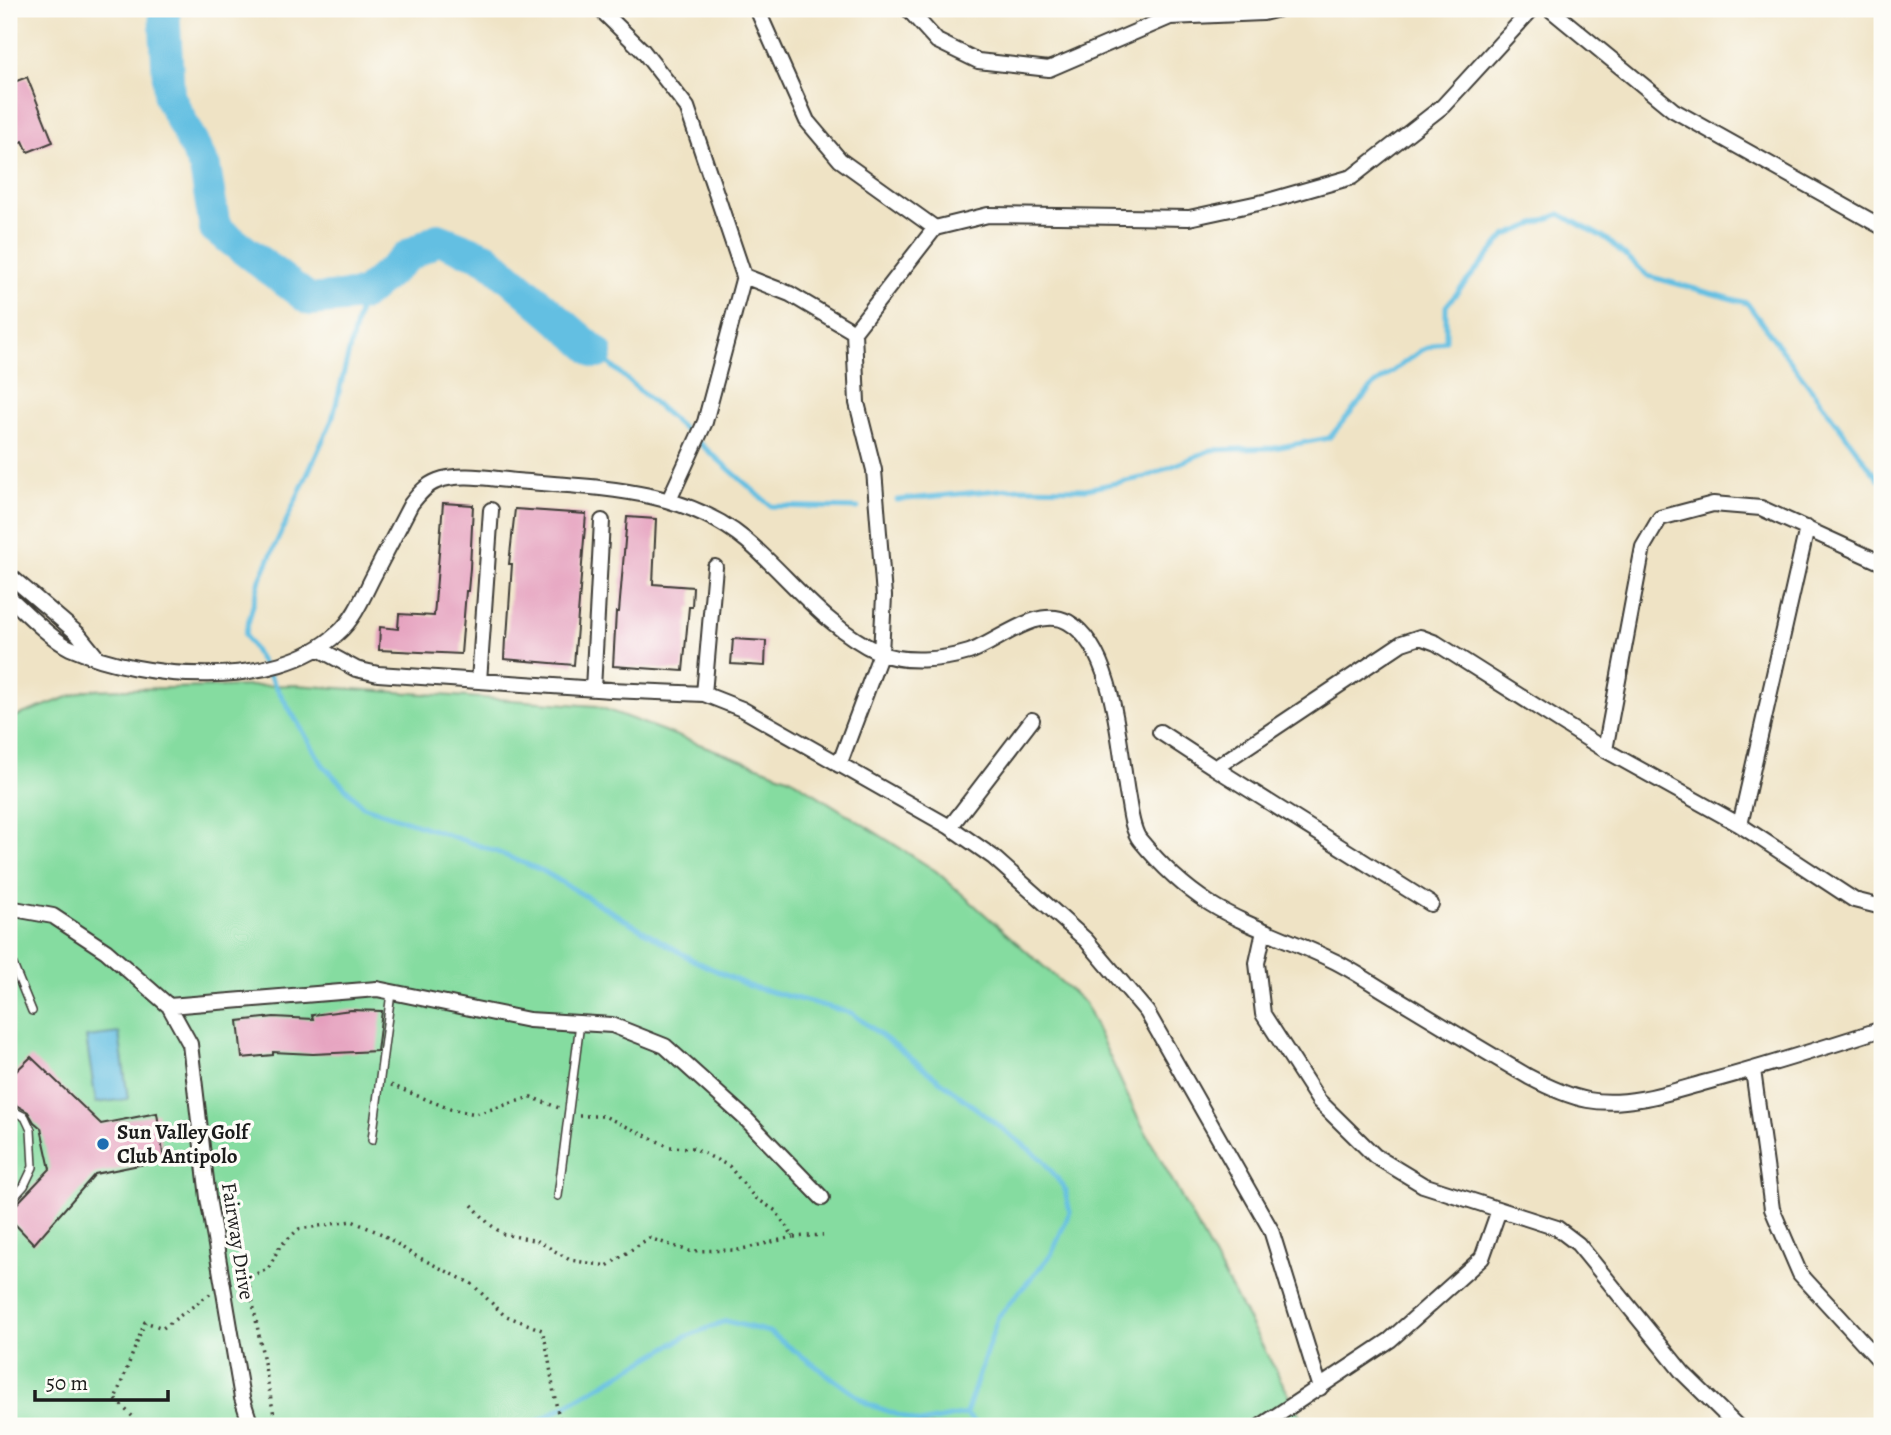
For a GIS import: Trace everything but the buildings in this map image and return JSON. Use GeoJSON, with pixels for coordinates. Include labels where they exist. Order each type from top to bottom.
{"type":"FeatureCollection","features":[{"type":"Feature","properties":{"kind":"street"},"geometry":{"type":"LineString","coordinates":[[600,9],[643,51],[687,107],[744,276],[705,422],[669,500]]}},
{"type":"Feature","properties":{"kind":"street"},"geometry":{"type":"LineString","coordinates":[[757,9],[807,121],[841,160],[935,228]]}},
{"type":"Feature","properties":{"kind":"street"},"geometry":{"type":"LineString","coordinates":[[908,9],[937,41],[978,61],[1049,69],[1170,16],[1263,13],[1279,9]]}},
{"type":"Feature","properties":{"kind":"street"},"geometry":{"type":"LineString","coordinates":[[839,765],[881,653],[884,596],[874,470],[857,403],[854,332],[935,228],[988,215],[1189,218],[1268,201],[1352,177],[1443,106],[1532,9]]}},
{"type":"Feature","properties":{"kind":"street"},"geometry":{"type":"LineString","coordinates":[[1550,9],[1673,110],[1882,227]]}},
{"type":"Feature","properties":{"kind":"street"},"geometry":{"type":"LineString","coordinates":[[744,276],[790,294],[854,332]]}},
{"type":"Feature","properties":{"kind":"street"},"geometry":{"type":"LineString","coordinates":[[9,597],[68,647],[119,665],[188,675],[240,672],[274,665],[319,649],[341,631],[357,608],[411,504],[422,490],[437,481],[454,478],[486,479],[630,492],[669,500],[708,517],[745,539],[853,638],[881,653],[907,659],[969,652],[1020,625],[1047,619],[1065,620],[1090,642],[1105,671],[1137,836],[1162,863],[1208,902],[1264,931],[1333,961],[1557,1091],[1590,1101],[1623,1101],[1668,1093],[1754,1070],[1882,1030]]}},
{"type":"Feature","properties":{"kind":"street"},"geometry":{"type":"LineString","coordinates":[[1605,750],[1643,547],[1660,518],[1713,504],[1761,508],[1882,563]]}},
{"type":"Feature","properties":{"kind":"street"},"geometry":{"type":"LineString","coordinates":[[479,681],[491,510]]}},
{"type":"Feature","properties":{"kind":"street"},"geometry":{"type":"LineString","coordinates":[[593,688],[602,521]]}},
{"type":"Feature","properties":{"kind":"street"},"geometry":{"type":"LineString","coordinates":[[1740,825],[1807,528]]}},
{"type":"Feature","properties":{"kind":"street"},"geometry":{"type":"LineString","coordinates":[[705,694],[715,567]]}},
{"type":"Feature","properties":{"kind":"street"},"geometry":{"type":"LineString","coordinates":[[9,575],[78,634],[96,656]]}},
{"type":"Feature","properties":{"kind":"street"},"geometry":{"type":"LineString","coordinates":[[1215,768],[1402,643],[1420,638],[1436,643],[1605,750],[1740,825],[1854,900],[1882,907]]}},
{"type":"Feature","properties":{"kind":"street"},"geometry":{"type":"LineString","coordinates":[[319,649],[356,669],[378,674],[705,694],[742,709],[950,827],[993,857],[1086,940],[1147,1012],[1271,1230],[1321,1388]]}},
{"type":"Feature","properties":{"kind":"street"},"geometry":{"type":"LineString","coordinates":[[950,827],[1032,720]]}},
{"type":"Feature","properties":{"kind":"street"},"geometry":{"type":"LineString","coordinates":[[1160,732],[1431,904]]}},
{"type":"Feature","properties":{"kind":"street","name":"Fairway Drive"},"geometry":{"type":"LineString","coordinates":[[9,908],[53,916],[106,951],[169,1006],[190,1044],[208,1198],[242,1398],[251,1426]]}},
{"type":"Feature","properties":{"kind":"street"},"geometry":{"type":"LineString","coordinates":[[1264,931],[1257,963],[1263,1014],[1319,1101],[1376,1156],[1423,1185],[1557,1228],[1578,1244],[1683,1373],[1737,1426]]}},
{"type":"Feature","properties":{"kind":"street"},"geometry":{"type":"LineString","coordinates":[[169,1006],[377,989],[530,1020],[612,1025],[665,1046],[747,1120],[822,1198]]}},
{"type":"Feature","properties":{"kind":"street"},"geometry":{"type":"LineString","coordinates":[[1754,1070],[1772,1209],[1800,1274],[1882,1363]]}},
{"type":"Feature","properties":{"kind":"street"},"geometry":{"type":"LineString","coordinates":[[1261,1426],[1390,1340],[1482,1258],[1499,1210]]}},
{"type":"Feature","properties":{"kind":"lane"},"geometry":{"type":"LineString","coordinates":[[9,955],[32,1010]]}},
{"type":"Feature","properties":{"kind":"lane"},"geometry":{"type":"LineString","coordinates":[[372,1139],[391,992]]}},
{"type":"Feature","properties":{"kind":"lane"},"geometry":{"type":"LineString","coordinates":[[558,1196],[580,1023]]}},
{"type":"Feature","properties":{"kind":"lane"},"geometry":{"type":"LineString","coordinates":[[9,1109],[25,1117],[32,1130],[33,1167],[24,1186],[9,1203]]}},
{"type":"Feature","properties":{"kind":"path"},"geometry":{"type":"LineString","coordinates":[[384,1082],[430,1102],[476,1114],[531,1097],[567,1111]]}},
{"type":"Feature","properties":{"kind":"path"},"geometry":{"type":"LineString","coordinates":[[579,1116],[604,1116],[670,1147],[693,1148],[729,1166],[754,1197],[776,1212],[793,1237]]}},
{"type":"Feature","properties":{"kind":"path"},"geometry":{"type":"LineString","coordinates":[[472,1205],[488,1223],[503,1234],[538,1241],[570,1260],[607,1266],[649,1238],[689,1251],[738,1250],[793,1237],[823,1235]]}},
{"type":"Feature","properties":{"kind":"path"},"geometry":{"type":"LineString","coordinates":[[276,1426],[248,1277],[268,1269],[280,1247],[299,1229],[352,1220],[472,1284],[503,1315],[542,1329],[550,1354],[552,1384],[562,1426]]}},
{"type":"Feature","properties":{"kind":"path"},"geometry":{"type":"LineString","coordinates":[[142,1426],[115,1399],[145,1322],[163,1328],[218,1288]]}},
{"type":"Feature","properties":{"kind":"path"},"geometry":{"type":"LineString","coordinates":[[705,1426],[734,1420],[757,1426]]}},
{"type":"Feature","properties":{"kind":"path"},"geometry":{"type":"LineString","coordinates":[[657,1426],[675,1426]]}},
{"type":"Feature","properties":{"kind":"green space"},"geometry":{"type":"Polygon","coordinates":[[[295,685],[597,706],[790,778],[936,871],[1085,1003],[1136,1114],[1306,1426],[9,1426],[9,719],[87,690],[295,685]]]}},
{"type":"Feature","properties":{"kind":"water"},"geometry":{"type":"Polygon","coordinates":[[[119,1033],[128,1099],[96,1103],[86,1037],[119,1033]]]}},
{"type":"Feature","properties":{"kind":"waterway"},"geometry":{"type":"LineString","coordinates":[[164,9],[169,96],[205,168],[215,228],[310,300],[363,295],[408,256],[438,239],[487,258],[597,353]]}},
{"type":"Feature","properties":{"kind":"waterway"},"geometry":{"type":"LineString","coordinates":[[897,500],[1020,488],[1086,489],[1146,477],[1211,450],[1274,448],[1329,438],[1373,386],[1420,351],[1446,340],[1446,306],[1505,236],[1560,214],[1608,240],[1648,276],[1747,303],[1879,480]]}},
{"type":"Feature","properties":{"kind":"waterway"},"geometry":{"type":"LineString","coordinates":[[363,295],[332,420],[260,579],[245,635],[323,765],[363,806],[492,850],[543,871],[693,960],[749,986],[852,1013],[1042,1159],[1064,1187],[1070,1212],[1051,1255],[998,1317],[966,1414]]}},
{"type":"Feature","properties":{"kind":"waterway"},"geometry":{"type":"LineString","coordinates":[[597,353],[771,506],[858,508]]}},
{"type":"Feature","properties":{"kind":"waterway"},"geometry":{"type":"LineString","coordinates":[[530,1426],[685,1337],[726,1321],[769,1332],[868,1404],[920,1423],[966,1414]]}},
{"type":"Feature","properties":{"kind":"waterway"},"geometry":{"type":"LineString","coordinates":[[966,1414],[979,1426]]}},
{"type":"Feature","properties":{"kind":"place","name":"Sun Valley Golf Club Antipolo"},"geometry":{"type":"Point","coordinates":[103,1144]}}]}
